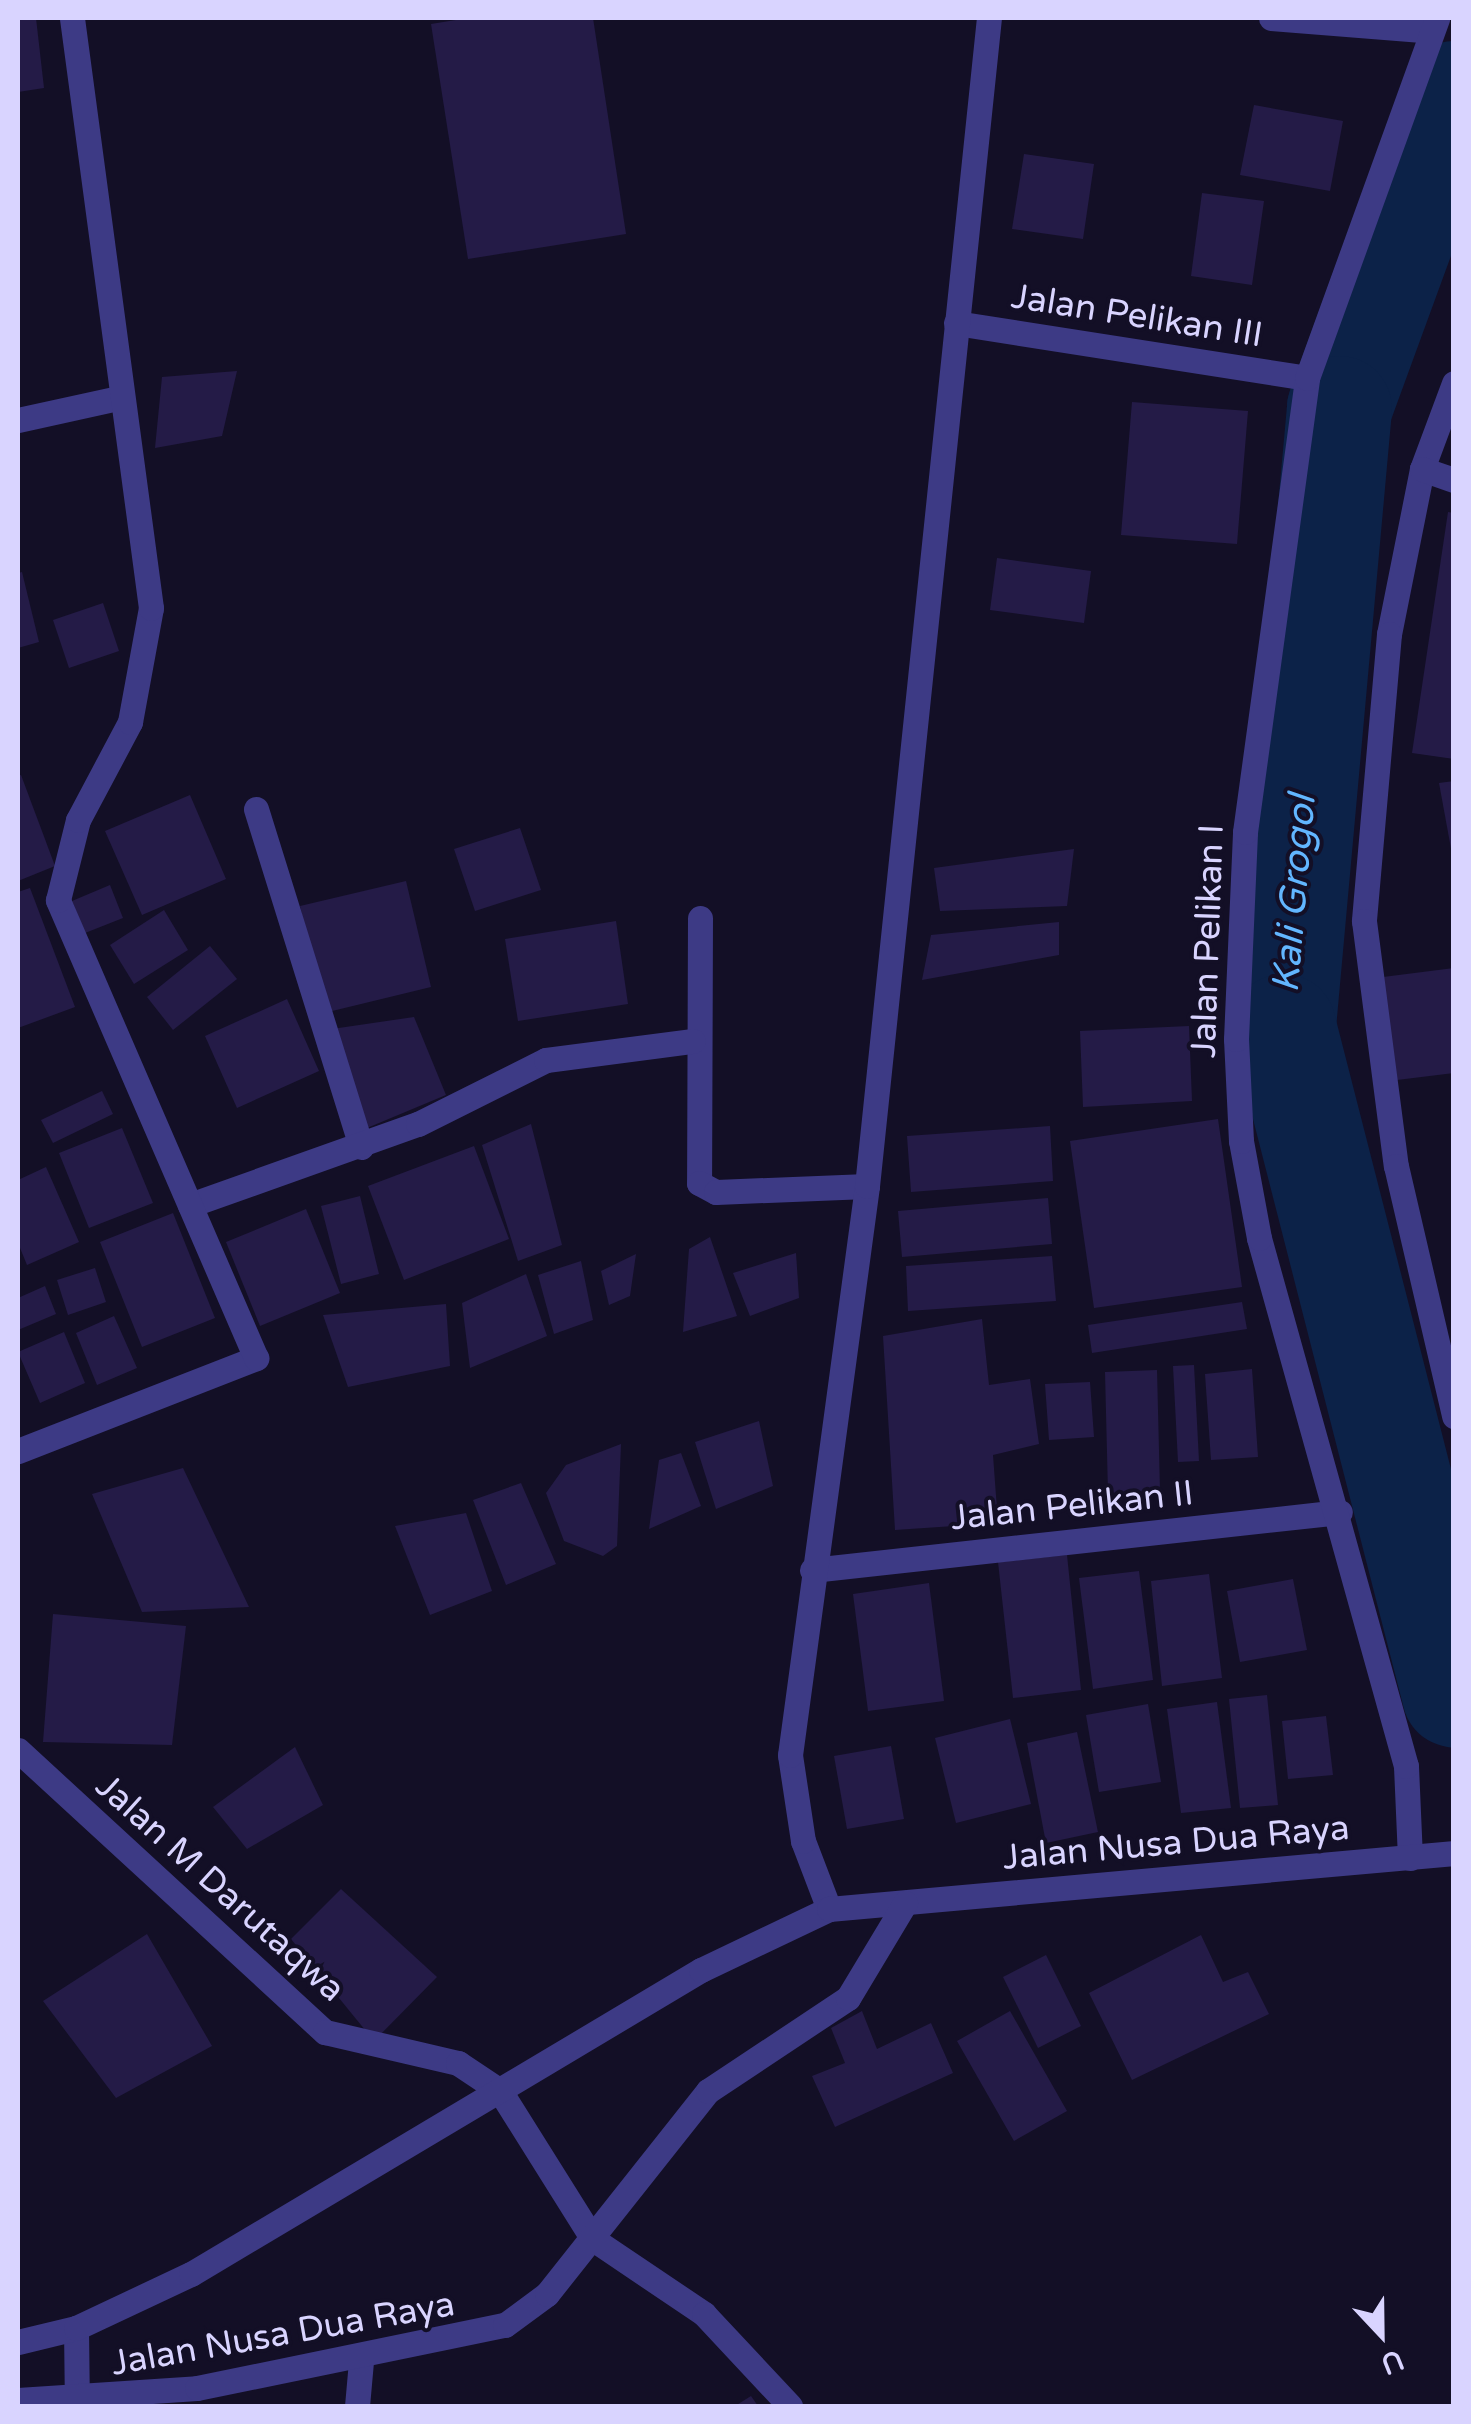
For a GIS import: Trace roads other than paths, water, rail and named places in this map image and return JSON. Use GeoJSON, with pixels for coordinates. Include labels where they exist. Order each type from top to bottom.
{"type":"FeatureCollection","features":[{"type":"Feature","properties":{"kind":"street"},"geometry":{"type":"LineString","coordinates":[[18,1451],[256,1358],[58,900],[66,850],[130,722],[146,667],[152,608],[118,398],[72,18]]}},
{"type":"Feature","properties":{"kind":"street"},"geometry":{"type":"LineString","coordinates":[[829,1909],[804,1841],[790,1755],[812,1570],[867,1186],[989,18]]}},
{"type":"Feature","properties":{"kind":"street"},"geometry":{"type":"LineString","coordinates":[[1271,18],[1434,24]]}},
{"type":"Feature","properties":{"kind":"street","name":"Jalan Pelikan I"},"geometry":{"type":"LineString","coordinates":[[1410,1858],[1406,1766],[1340,1512],[1259,1238],[1236,1039],[1245,832],[1307,378],[1434,24]]}},
{"type":"Feature","properties":{"kind":"street","name":"Jalan Pelikan III"},"geometry":{"type":"LineString","coordinates":[[956,324],[1307,378]]}},
{"type":"Feature","properties":{"kind":"street"},"geometry":{"type":"LineString","coordinates":[[1454,383],[1422,470],[1389,634],[1364,921],[1396,1166],[1454,1416]]}},
{"type":"Feature","properties":{"kind":"street"},"geometry":{"type":"LineString","coordinates":[[18,420],[118,398]]}},
{"type":"Feature","properties":{"kind":"street"},"geometry":{"type":"LineString","coordinates":[[1422,470],[1454,480]]}},
{"type":"Feature","properties":{"kind":"street"},"geometry":{"type":"LineString","coordinates":[[256,808],[361,1148]]}},
{"type":"Feature","properties":{"kind":"street"},"geometry":{"type":"LineString","coordinates":[[700,918],[693,1041],[694,1162],[704,1188],[867,1186]]}},
{"type":"Feature","properties":{"kind":"street"},"geometry":{"type":"LineString","coordinates":[[190,1205],[361,1148],[546,1060],[693,1041]]}},
{"type":"Feature","properties":{"kind":"street","name":"Jalan Pelikan II"},"geometry":{"type":"LineString","coordinates":[[812,1570],[1340,1512]]}},
{"type":"Feature","properties":{"kind":"street","name":"Jalan M Darutaqwa"},"geometry":{"type":"LineString","coordinates":[[18,1750],[325,2032],[458,2063],[500,2091]]}},
{"type":"Feature","properties":{"kind":"street","name":"Jalan Nusa Dua Raya"},"geometry":{"type":"LineString","coordinates":[[18,2342],[76,2328],[284,2223],[701,1970],[829,1909],[1454,1853]]}},
{"type":"Feature","properties":{"kind":"street","name":"Jalan Nusa Dua Raya"},"geometry":{"type":"LineString","coordinates":[[18,2400],[77,2404],[361,2362],[506,2325],[530,2311],[593,2239],[708,2092],[855,1991],[905,1903]]}},
{"type":"Feature","properties":{"kind":"street"},"geometry":{"type":"LineString","coordinates":[[500,2091],[593,2239],[716,2324],[790,2406]]}},
{"type":"Feature","properties":{"kind":"street"},"geometry":{"type":"LineString","coordinates":[[76,2328],[77,2404]]}},
{"type":"Feature","properties":{"kind":"street"},"geometry":{"type":"LineString","coordinates":[[357,2406],[361,2362]]}},
{"type":"Feature","properties":{"kind":"waterway","name":"Kali Grogol"},"geometry":{"type":"LineString","coordinates":[[1454,93],[1339,408],[1283,1026],[1454,1694]]}}]}
